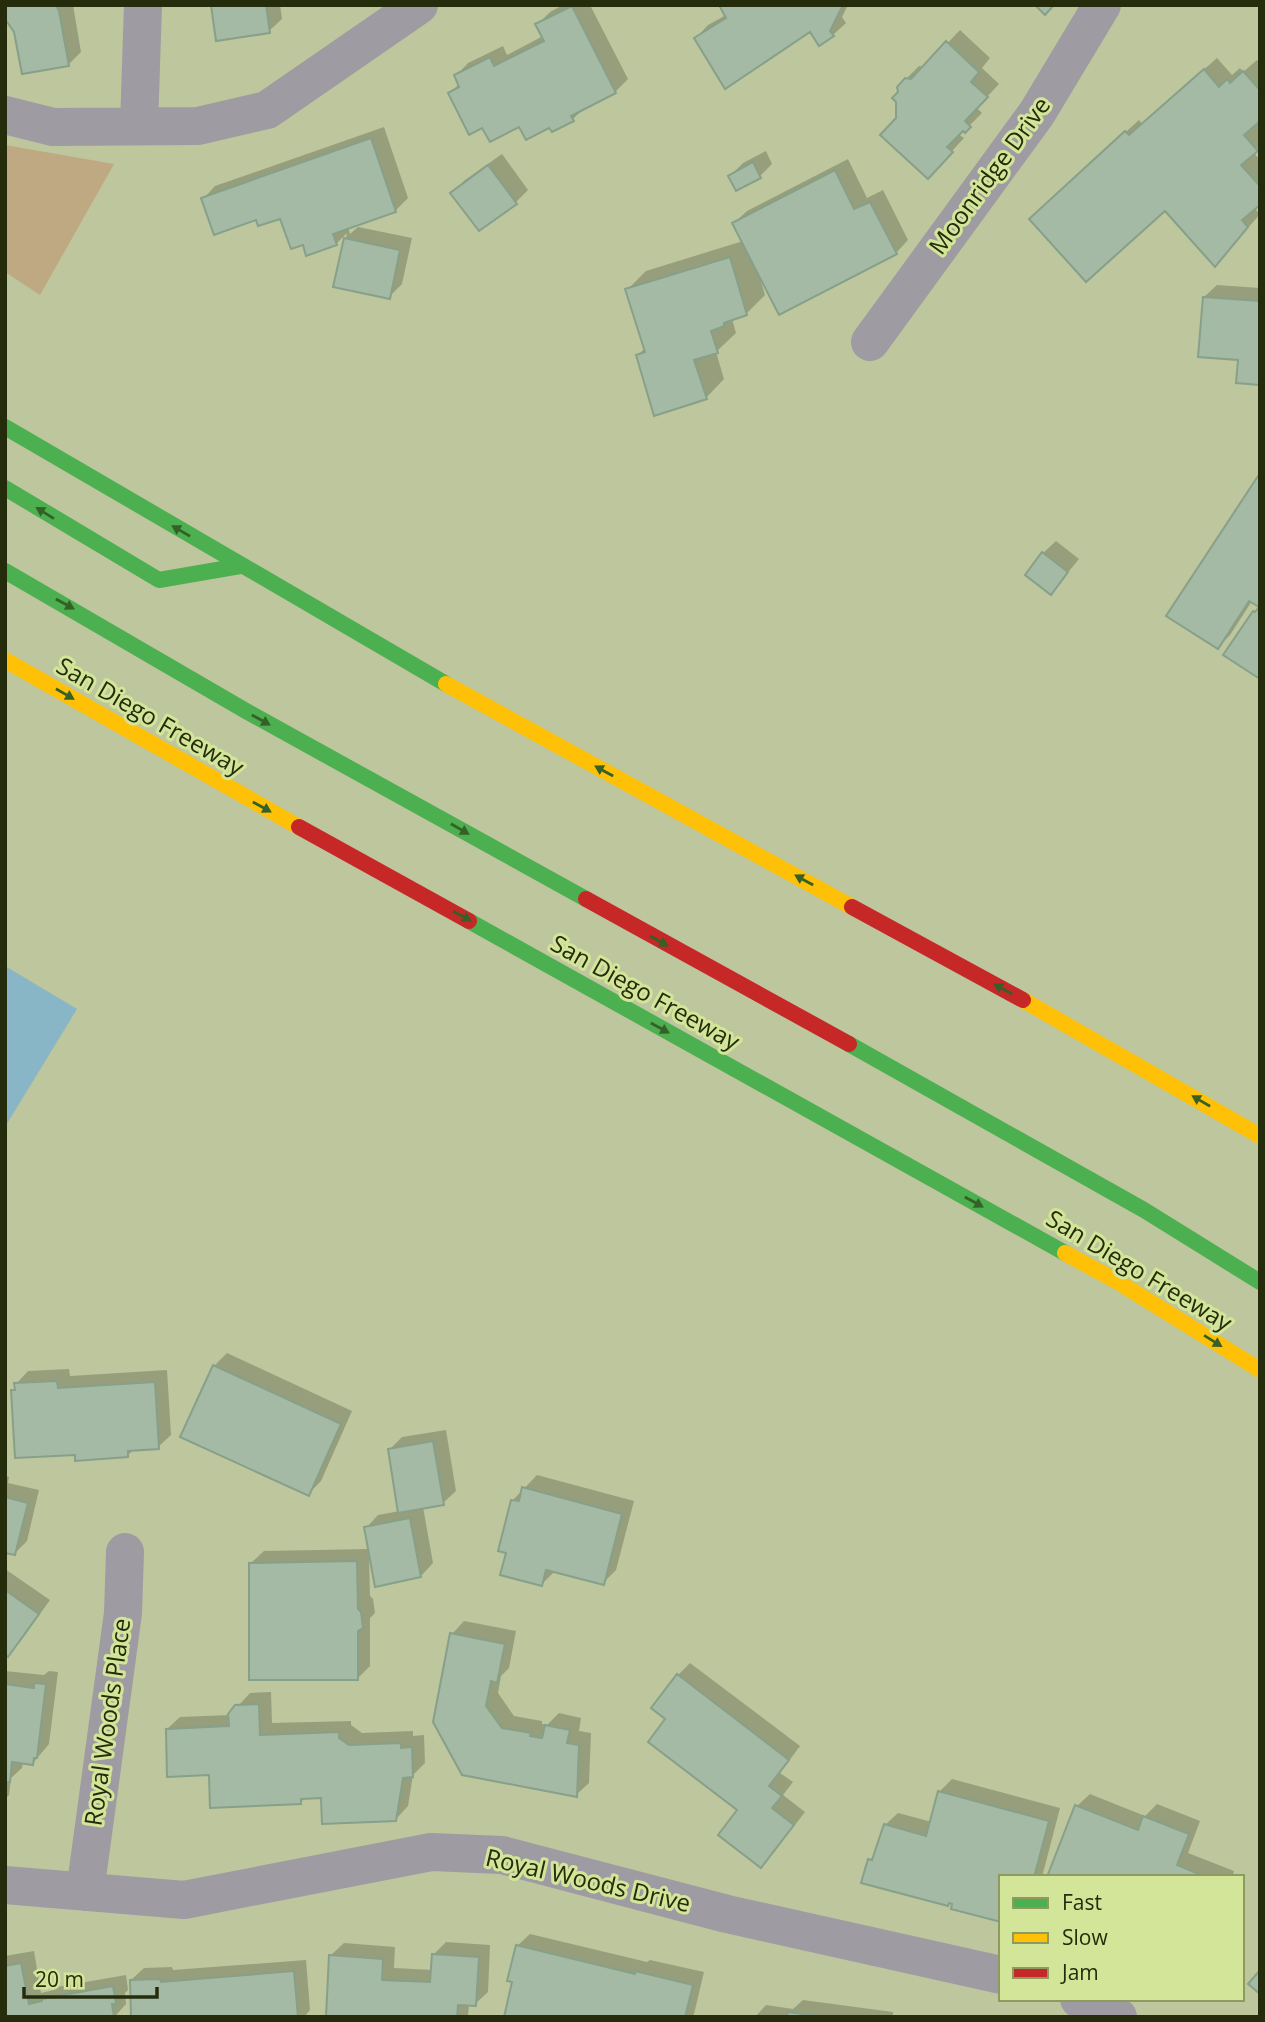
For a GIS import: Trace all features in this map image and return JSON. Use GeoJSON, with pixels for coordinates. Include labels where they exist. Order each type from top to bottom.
{"type":"FeatureCollection","features":[{"type":"Feature","properties":{"kind":"highway"},"geometry":{"type":"LineString","coordinates":[[5,428],[501,716],[1028,1003],[1260,1136]]}},
{"type":"Feature","properties":{"kind":"highway"},"geometry":{"type":"LineString","coordinates":[[5,488],[159,580],[240,566]]}},
{"type":"Feature","properties":{"kind":"highway"},"geometry":{"type":"LineString","coordinates":[[5,571],[246,711],[1144,1210],[1260,1282]]}},
{"type":"Feature","properties":{"kind":"highway","name":"San Diego Freeway"},"geometry":{"type":"LineString","coordinates":[[5,660],[240,794],[1118,1282],[1260,1370]]}},
{"type":"Feature","properties":{"kind":"street"},"geometry":{"type":"LineString","coordinates":[[139,126],[143,5]]}},
{"type":"Feature","properties":{"kind":"street"},"geometry":{"type":"LineString","coordinates":[[5,115],[53,127],[198,126],[267,110],[419,5]]}},
{"type":"Feature","properties":{"kind":"street","name":"Moonridge Drive"},"geometry":{"type":"LineString","coordinates":[[870,342],[1037,113],[1102,5]]}},
{"type":"Feature","properties":{"kind":"street","name":"Royal Woods Place"},"geometry":{"type":"LineString","coordinates":[[85,1892],[123,1613],[125,1552]]}},
{"type":"Feature","properties":{"kind":"street","name":"Royal Woods Drive"},"geometry":{"type":"LineString","coordinates":[[5,1885],[184,1900],[431,1852],[502,1855],[727,1914],[999,1975]]}},
{"type":"Feature","properties":{"kind":"street"},"geometry":{"type":"LineString","coordinates":[[1083,2001],[1118,2017]]}},
{"type":"Feature","properties":{"kind":"shaded area"},"geometry":{"type":"Polygon","coordinates":[[[5,145],[114,164],[40,295],[5,272],[5,145]]]}},
{"type":"Feature","properties":{"kind":"water"},"geometry":{"type":"Polygon","coordinates":[[[5,966],[77,1009],[5,1127],[5,966]]]}},
{"type":"Feature","properties":{"kind":"building"},"geometry":{"type":"Polygon","coordinates":[[[5,5],[56,5],[69,66],[22,74],[14,32],[5,19],[5,5]]]}},
{"type":"Feature","properties":{"kind":"building"},"geometry":{"type":"Polygon","coordinates":[[[211,5],[266,5],[270,33],[216,41],[211,5]]]}},
{"type":"Feature","properties":{"kind":"building"},"geometry":{"type":"Polygon","coordinates":[[[719,5],[843,5],[830,31],[834,36],[819,46],[810,32],[725,89],[694,38],[726,18],[719,5]]]}},
{"type":"Feature","properties":{"kind":"building"},"geometry":{"type":"Polygon","coordinates":[[[1035,5],[1054,5],[1045,15],[1035,5]]]}},
{"type":"Feature","properties":{"kind":"building"},"geometry":{"type":"Polygon","coordinates":[[[572,6],[616,93],[571,116],[574,121],[552,132],[549,128],[526,140],[519,127],[490,142],[482,128],[469,135],[448,93],[459,87],[454,75],[490,57],[494,66],[544,41],[535,24],[572,6]]]}},
{"type":"Feature","properties":{"kind":"building"},"geometry":{"type":"Polygon","coordinates":[[[946,41],[979,72],[971,82],[988,97],[965,121],[971,127],[947,147],[953,152],[928,179],[880,135],[896,118],[896,102],[892,98],[898,92],[897,87],[905,78],[911,79],[946,41]]]}},
{"type":"Feature","properties":{"kind":"building"},"geometry":{"type":"Polygon","coordinates":[[[1204,69],[1219,87],[1227,79],[1230,83],[1243,71],[1260,90],[1260,121],[1244,135],[1258,151],[1241,165],[1260,186],[1260,205],[1242,220],[1248,227],[1215,267],[1165,211],[1086,282],[1029,219],[1125,131],[1129,135],[1204,69]]]}},
{"type":"Feature","properties":{"kind":"building"},"geometry":{"type":"Polygon","coordinates":[[[371,138],[396,212],[333,234],[337,245],[306,256],[303,245],[291,249],[280,219],[258,226],[256,220],[214,235],[201,198],[371,138]]]}},
{"type":"Feature","properties":{"kind":"building"},"geometry":{"type":"Polygon","coordinates":[[[753,162],[761,178],[736,191],[728,176],[753,162]]]}},
{"type":"Feature","properties":{"kind":"building"},"geometry":{"type":"Polygon","coordinates":[[[488,165],[517,204],[479,231],[450,193],[488,165]]]}},
{"type":"Feature","properties":{"kind":"building"},"geometry":{"type":"Polygon","coordinates":[[[835,170],[854,209],[870,202],[897,254],[779,315],[732,223],[835,170]]]}},
{"type":"Feature","properties":{"kind":"building"},"geometry":{"type":"Polygon","coordinates":[[[344,238],[400,250],[390,299],[333,287],[344,238]]]}},
{"type":"Feature","properties":{"kind":"building"},"geometry":{"type":"Polygon","coordinates":[[[730,257],[747,315],[711,331],[718,353],[694,360],[707,399],[654,416],[636,355],[645,352],[625,289],[730,257]]]}},
{"type":"Feature","properties":{"kind":"building"},"geometry":{"type":"Polygon","coordinates":[[[1203,297],[1260,301],[1260,385],[1236,383],[1238,360],[1198,357],[1203,297]]]}},
{"type":"Feature","properties":{"kind":"building"},"geometry":{"type":"Polygon","coordinates":[[[1260,473],[1260,679],[1223,655],[1253,611],[1259,607],[1249,601],[1218,649],[1166,616],[1260,473]]]}},
{"type":"Feature","properties":{"kind":"building"},"geometry":{"type":"Polygon","coordinates":[[[1042,552],[1068,572],[1051,595],[1025,575],[1042,552]]]}},
{"type":"Feature","properties":{"kind":"building"},"geometry":{"type":"Polygon","coordinates":[[[213,1365],[341,1424],[309,1496],[180,1437],[213,1365]]]}},
{"type":"Feature","properties":{"kind":"building"},"geometry":{"type":"Polygon","coordinates":[[[57,1381],[58,1388],[155,1382],[159,1449],[128,1451],[128,1457],[75,1461],[75,1455],[15,1458],[11,1390],[15,1390],[14,1383],[57,1381]]]}},
{"type":"Feature","properties":{"kind":"building"},"geometry":{"type":"Polygon","coordinates":[[[433,1441],[444,1505],[398,1513],[388,1449],[433,1441]]]}},
{"type":"Feature","properties":{"kind":"building"},"geometry":{"type":"Polygon","coordinates":[[[522,1487],[622,1514],[604,1585],[546,1570],[542,1586],[500,1575],[506,1553],[498,1551],[511,1500],[519,1501],[522,1487]]]}},
{"type":"Feature","properties":{"kind":"building"},"geometry":{"type":"Polygon","coordinates":[[[5,1497],[28,1503],[15,1555],[5,1553],[5,1497]]]}},
{"type":"Feature","properties":{"kind":"building"},"geometry":{"type":"Polygon","coordinates":[[[410,1518],[421,1577],[375,1587],[364,1527],[410,1518]]]}},
{"type":"Feature","properties":{"kind":"building"},"geometry":{"type":"Polygon","coordinates":[[[357,1561],[358,1609],[361,1612],[363,1628],[358,1631],[358,1680],[249,1680],[249,1563],[357,1561]]]}},
{"type":"Feature","properties":{"kind":"building"},"geometry":{"type":"Polygon","coordinates":[[[5,1590],[39,1614],[8,1657],[5,1655],[5,1590]]]}},
{"type":"Feature","properties":{"kind":"building"},"geometry":{"type":"Polygon","coordinates":[[[450,1633],[505,1644],[497,1683],[491,1681],[486,1706],[502,1728],[531,1733],[530,1736],[542,1738],[545,1725],[570,1730],[567,1743],[579,1745],[577,1797],[462,1775],[433,1722],[450,1633]]]}},
{"type":"Feature","properties":{"kind":"building"},"geometry":{"type":"Polygon","coordinates":[[[677,1674],[789,1760],[769,1786],[782,1796],[772,1808],[794,1825],[761,1868],[718,1835],[737,1810],[648,1742],[665,1719],[651,1708],[677,1674]]]}},
{"type":"Feature","properties":{"kind":"building"},"geometry":{"type":"Polygon","coordinates":[[[34,1683],[46,1684],[37,1758],[34,1758],[33,1765],[12,1762],[10,1782],[5,1782],[5,1684],[34,1688],[34,1683]]]}},
{"type":"Feature","properties":{"kind":"building"},"geometry":{"type":"Polygon","coordinates":[[[259,1704],[260,1735],[339,1732],[339,1738],[349,1745],[401,1743],[401,1748],[412,1747],[413,1777],[403,1778],[396,1821],[322,1824],[321,1798],[301,1799],[301,1804],[210,1808],[209,1775],[167,1777],[166,1729],[229,1726],[228,1714],[235,1705],[259,1704]]]}},
{"type":"Feature","properties":{"kind":"building"},"geometry":{"type":"Polygon","coordinates":[[[938,1791],[1049,1821],[1035,1875],[999,1875],[999,1921],[951,1909],[952,1904],[949,1903],[948,1906],[861,1883],[868,1859],[872,1860],[884,1824],[926,1836],[938,1791]]]}},
{"type":"Feature","properties":{"kind":"building"},"geometry":{"type":"Polygon","coordinates":[[[1075,1805],[1138,1830],[1143,1816],[1189,1834],[1177,1865],[1201,1875],[1048,1875],[1075,1805]]]}},
{"type":"Feature","properties":{"kind":"building"},"geometry":{"type":"Polygon","coordinates":[[[516,1945],[693,1985],[685,2017],[504,2017],[512,1982],[507,1981],[516,1945]]]}},
{"type":"Feature","properties":{"kind":"building"},"geometry":{"type":"Polygon","coordinates":[[[432,1954],[479,1957],[476,2006],[458,2005],[457,2017],[326,2017],[329,1955],[383,1959],[382,1980],[430,1982],[432,1954]]]}},
{"type":"Feature","properties":{"kind":"building"},"geometry":{"type":"Polygon","coordinates":[[[21,1963],[29,2004],[42,1999],[113,1986],[116,2004],[112,2004],[114,2017],[5,2017],[5,1966],[21,1963]]]}},
{"type":"Feature","properties":{"kind":"building"},"geometry":{"type":"Polygon","coordinates":[[[1260,1970],[1260,1994],[1248,1984],[1260,1970]]]}},
{"type":"Feature","properties":{"kind":"building"},"geometry":{"type":"Polygon","coordinates":[[[294,1971],[298,2017],[131,2017],[130,1980],[160,1979],[161,1982],[294,1971]]]}},
{"type":"Feature","properties":{"kind":"building"},"geometry":{"type":"Polygon","coordinates":[[[788,2012],[824,2017],[787,2017],[788,2012]]]}},
{"type":"Feature","properties":{"kind":"traffic: fast"},"geometry":{"type":"LineString","coordinates":[[5,427],[446,684]]}},
{"type":"Feature","properties":{"kind":"traffic: fast"},"geometry":{"type":"LineString","coordinates":[[5,488],[159,580],[240,566]]}},
{"type":"Feature","properties":{"kind":"traffic: fast"},"geometry":{"type":"LineString","coordinates":[[5,571],[246,711],[586,899]]}},
{"type":"Feature","properties":{"kind":"traffic: fast"},"geometry":{"type":"LineString","coordinates":[[469,921],[1065,1253]]}},
{"type":"Feature","properties":{"kind":"traffic: fast"},"geometry":{"type":"LineString","coordinates":[[849,1044],[1144,1210],[1260,1282]]}},
{"type":"Feature","properties":{"kind":"traffic: slow"},"geometry":{"type":"LineString","coordinates":[[5,660],[299,827]]}},
{"type":"Feature","properties":{"kind":"traffic: slow"},"geometry":{"type":"LineString","coordinates":[[446,684],[852,907]]}},
{"type":"Feature","properties":{"kind":"traffic: slow"},"geometry":{"type":"LineString","coordinates":[[1023,1000],[1260,1136]]}},
{"type":"Feature","properties":{"kind":"traffic: slow"},"geometry":{"type":"LineString","coordinates":[[1065,1253],[1118,1282],[1260,1370]]}},
{"type":"Feature","properties":{"kind":"traffic: jam"},"geometry":{"type":"LineString","coordinates":[[299,827],[469,921]]}},
{"type":"Feature","properties":{"kind":"traffic: jam"},"geometry":{"type":"LineString","coordinates":[[586,899],[849,1044]]}},
{"type":"Feature","properties":{"kind":"traffic: jam"},"geometry":{"type":"LineString","coordinates":[[852,907],[1023,1000]]}}]}
